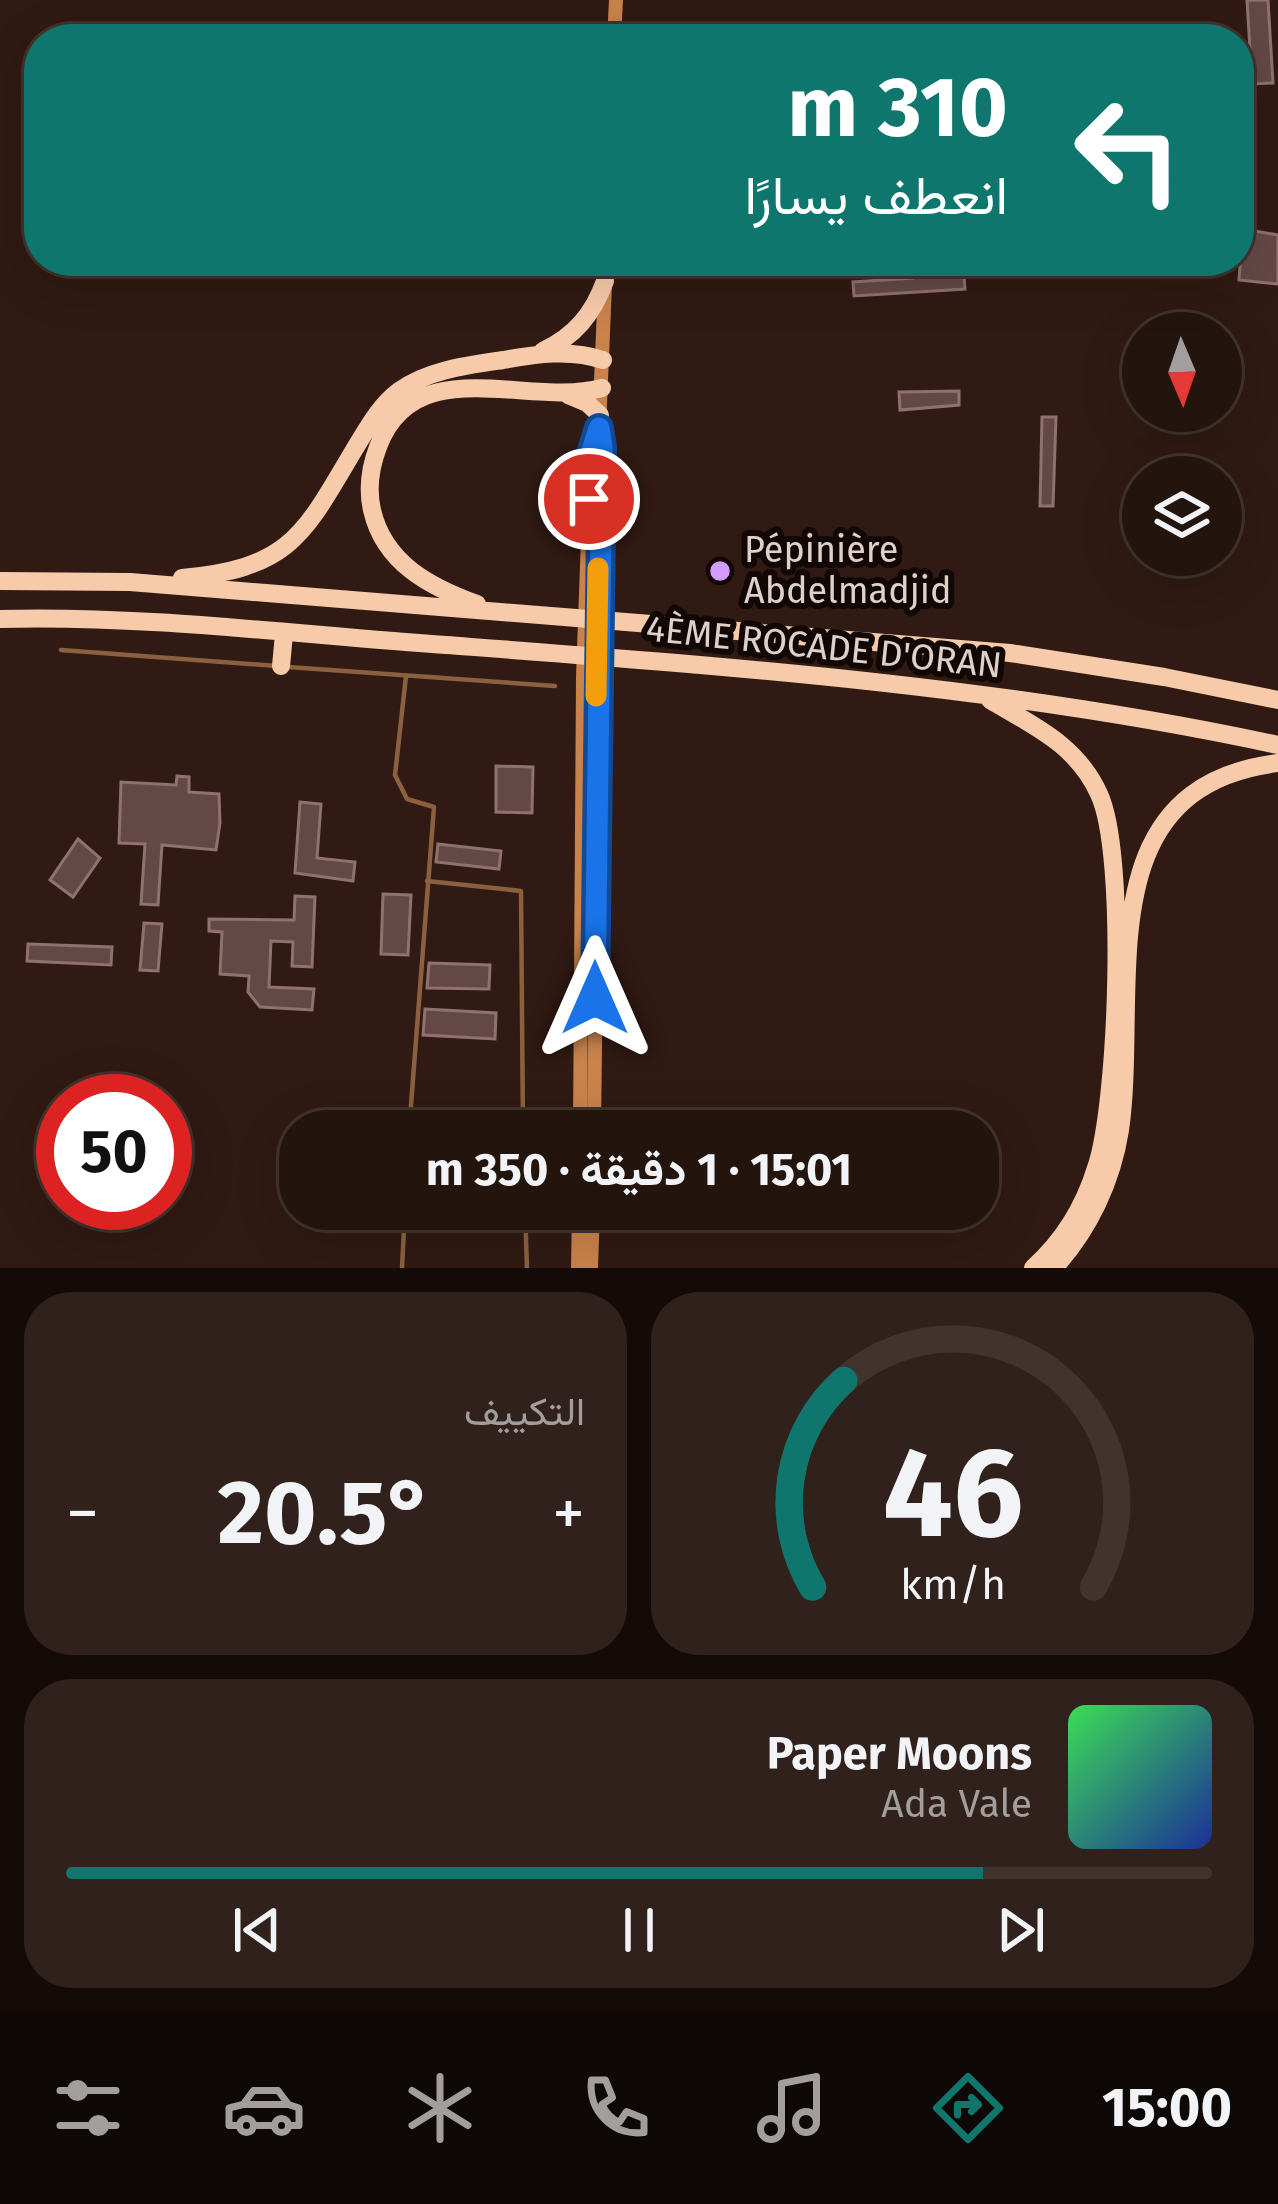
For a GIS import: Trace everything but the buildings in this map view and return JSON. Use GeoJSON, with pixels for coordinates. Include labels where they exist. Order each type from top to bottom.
{"type":"FeatureCollection","features":[{"type":"Feature","properties":{"kind":"highway"},"geometry":{"type":"LineString","coordinates":[[130,582],[221,573],[276,555],[308,525],[376,414],[397,392],[433,374],[546,350],[590,315],[603,276]]}},
{"type":"Feature","properties":{"kind":"highway"},"geometry":{"type":"LineString","coordinates":[[528,356],[581,354],[603,359]]}},
{"type":"Feature","properties":{"kind":"highway"},"geometry":{"type":"LineString","coordinates":[[498,612],[431,586],[406,569],[386,543],[373,517],[370,467],[390,422],[429,394],[470,387],[564,393],[602,388]]}},
{"type":"Feature","properties":{"kind":"highway"},"geometry":{"type":"LineString","coordinates":[[564,393],[587,403],[599,422]]}},
{"type":"Feature","properties":{"kind":"highway","name":"4ÈME ROCADE D'ORAN"},"geometry":{"type":"LineString","coordinates":[[0,581],[130,582],[1010,653],[1164,676],[1278,700]]}},
{"type":"Feature","properties":{"kind":"highway","name":"4ÈME ROCADE D'ORAN"},"geometry":{"type":"LineString","coordinates":[[0,619],[572,655],[981,694],[1130,715],[1278,745]]}},
{"type":"Feature","properties":{"kind":"highway"},"geometry":{"type":"LineString","coordinates":[[281,666],[284,634]]}},
{"type":"Feature","properties":{"kind":"highway"},"geometry":{"type":"LineString","coordinates":[[981,694],[1048,732],[1072,754],[1101,796],[1112,847],[1116,898],[1113,1006],[1103,1142],[1074,1220],[1033,1268]]}},
{"type":"Feature","properties":{"kind":"highway"},"geometry":{"type":"LineString","coordinates":[[1054,1268],[1082,1234],[1104,1188],[1116,1146],[1130,914],[1144,857],[1168,816],[1201,786],[1240,769],[1278,763]]}},
{"type":"Feature","properties":{"kind":"main road"},"geometry":{"type":"LineString","coordinates":[[580,1110],[583,677],[591,454],[602,388],[605,276]]}},
{"type":"Feature","properties":{"kind":"main road"},"geometry":{"type":"LineString","coordinates":[[594,1110],[599,422]]}},
{"type":"Feature","properties":{"kind":"main road"},"geometry":{"type":"LineString","coordinates":[[578,1268],[579,1230]]}},
{"type":"Feature","properties":{"kind":"main road"},"geometry":{"type":"LineString","coordinates":[[591,1268],[592,1230]]}},
{"type":"Feature","properties":{"kind":"lane"},"geometry":{"type":"LineString","coordinates":[[61,650],[555,686]]}},
{"type":"Feature","properties":{"kind":"lane"},"geometry":{"type":"LineString","coordinates":[[406,676],[395,776],[407,799],[434,807],[411,1110]]}},
{"type":"Feature","properties":{"kind":"lane"},"geometry":{"type":"LineString","coordinates":[[427,881],[521,891],[523,1110]]}},
{"type":"Feature","properties":{"kind":"lane"},"geometry":{"type":"LineString","coordinates":[[402,1268],[404,1230]]}},
{"type":"Feature","properties":{"kind":"lane"},"geometry":{"type":"LineString","coordinates":[[526,1230],[527,1268]]}},
{"type":"Feature","properties":{"kind":"slow traffic"},"geometry":{"type":"LineString","coordinates":[[596,696],[598,568]]}},
{"type":"Feature","properties":{"kind":"place","name":"Pépinière Abdelmadjid"},"geometry":{"type":"Point","coordinates":[720,571]}},
{"type":"Feature","properties":{"kind":"route"},"geometry":{"type":"LineString","coordinates":[[589,499],[591,454],[599,428],[595,998]]}}]}
